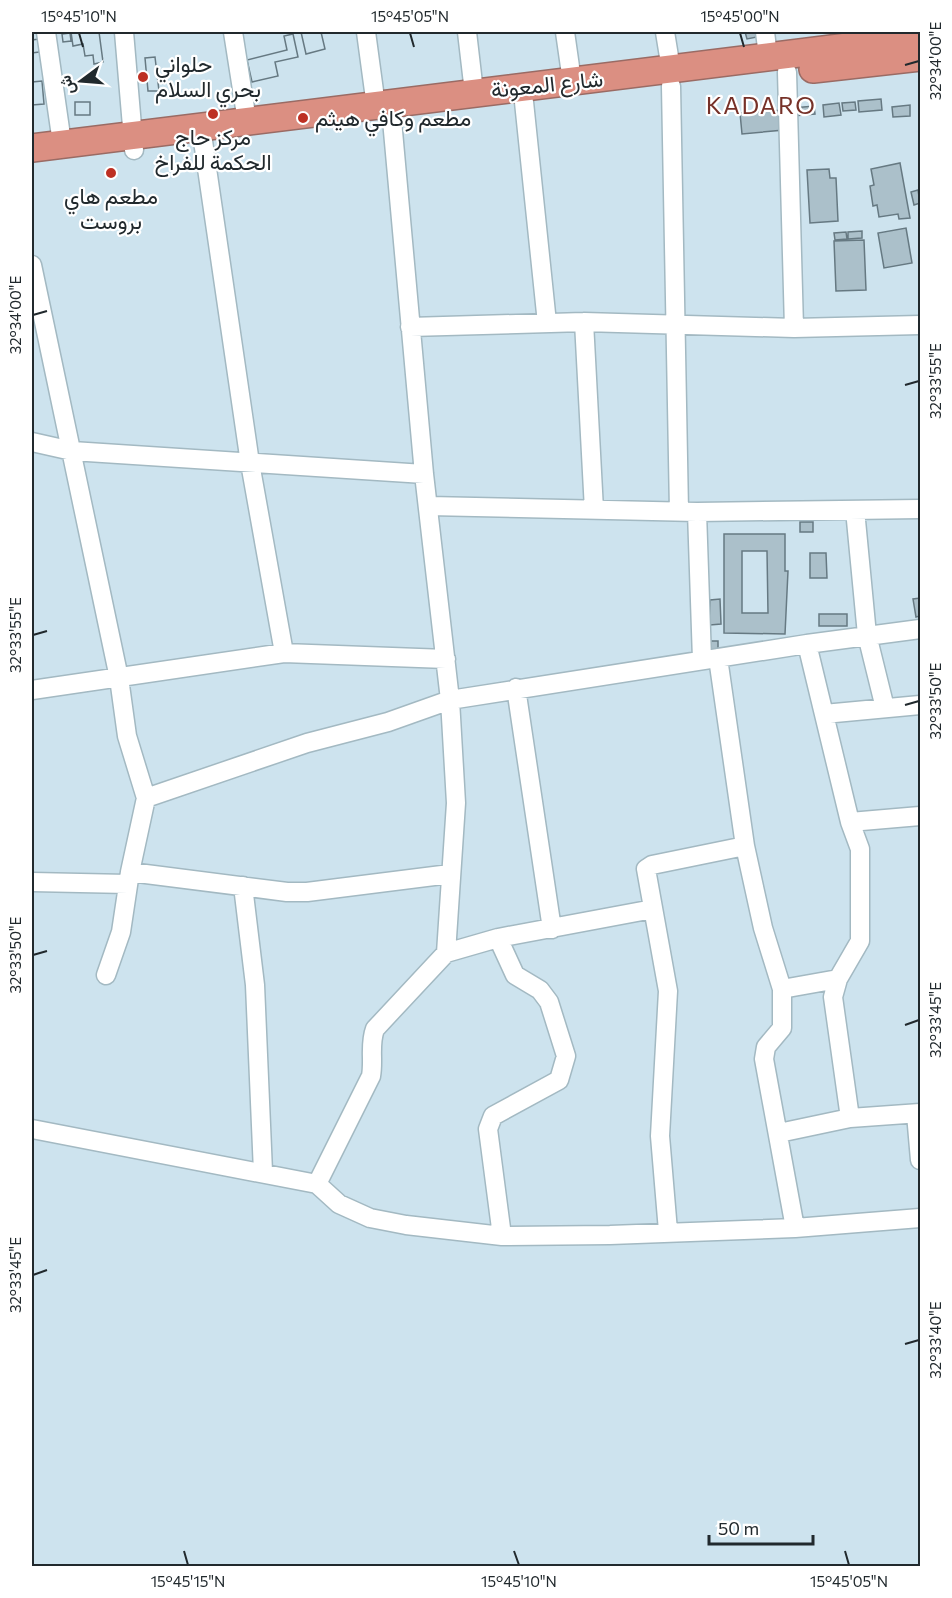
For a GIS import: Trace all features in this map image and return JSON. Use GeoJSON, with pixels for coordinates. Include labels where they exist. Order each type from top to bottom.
{"type":"FeatureCollection","features":[{"type":"Feature","properties":{"kind":"highway","name":"شارع المعونة"},"geometry":{"type":"LineString","coordinates":[[32,162],[247,121],[524,102],[631,82],[671,78],[773,53],[864,38],[920,51]]}},
{"type":"Feature","properties":{"kind":"highway","name":"شارع المعونة"},"geometry":{"type":"LineString","coordinates":[[773,53],[920,51]]}},
{"type":"Feature","properties":{"kind":"highway","name":"شارع المعونة"},"geometry":{"type":"LineString","coordinates":[[32,148],[62,143],[203,141],[384,113],[474,92],[572,81],[631,82]]}},
{"type":"Feature","properties":{"kind":"street"},"geometry":{"type":"LineString","coordinates":[[46,32],[62,143]]}},
{"type":"Feature","properties":{"kind":"street"},"geometry":{"type":"LineString","coordinates":[[124,32],[135,143]]}},
{"type":"Feature","properties":{"kind":"street"},"geometry":{"type":"LineString","coordinates":[[233,32],[247,121]]}},
{"type":"Feature","properties":{"kind":"street"},"geometry":{"type":"LineString","coordinates":[[366,32],[384,113],[410,327],[450,700],[456,803],[446,953]]}},
{"type":"Feature","properties":{"kind":"street"},"geometry":{"type":"LineString","coordinates":[[467,32],[474,92]]}},
{"type":"Feature","properties":{"kind":"street"},"geometry":{"type":"LineString","coordinates":[[565,32],[572,81]]}},
{"type":"Feature","properties":{"kind":"street"},"geometry":{"type":"LineString","coordinates":[[665,32],[671,78],[679,511]]}},
{"type":"Feature","properties":{"kind":"street"},"geometry":{"type":"LineString","coordinates":[[773,53],[794,328]]}},
{"type":"Feature","properties":{"kind":"street"},"geometry":{"type":"LineString","coordinates":[[524,102],[547,323]]}},
{"type":"Feature","properties":{"kind":"street"},"geometry":{"type":"LineString","coordinates":[[203,141],[250,463],[285,653]]}},
{"type":"Feature","properties":{"kind":"street"},"geometry":{"type":"LineString","coordinates":[[32,265],[119,678],[127,736],[146,798],[129,878],[121,932],[106,975]]}},
{"type":"Feature","properties":{"kind":"street"},"geometry":{"type":"LineString","coordinates":[[410,327],[584,322],[677,327],[794,328],[921,325]]}},
{"type":"Feature","properties":{"kind":"street"},"geometry":{"type":"LineString","coordinates":[[584,322],[594,510]]}},
{"type":"Feature","properties":{"kind":"street"},"geometry":{"type":"LineString","coordinates":[[32,442],[72,451],[424,474]]}},
{"type":"Feature","properties":{"kind":"street"},"geometry":{"type":"LineString","coordinates":[[429,506],[698,512],[921,509]]}},
{"type":"Feature","properties":{"kind":"street"},"geometry":{"type":"LineString","coordinates":[[855,510],[867,635],[885,708]]}},
{"type":"Feature","properties":{"kind":"street"},"geometry":{"type":"LineString","coordinates":[[698,512],[710,659],[745,846],[763,928],[782,989],[782,1028],[766,1047],[765,1059],[795,1228]]}},
{"type":"Feature","properties":{"kind":"street"},"geometry":{"type":"LineString","coordinates":[[146,798],[307,744],[388,722],[450,700],[807,644],[921,629]]}},
{"type":"Feature","properties":{"kind":"street"},"geometry":{"type":"LineString","coordinates":[[807,644],[850,822],[860,849],[860,940],[838,979],[833,997],[850,1118]]}},
{"type":"Feature","properties":{"kind":"street"},"geometry":{"type":"LineString","coordinates":[[32,690],[285,653],[446,659]]}},
{"type":"Feature","properties":{"kind":"street"},"geometry":{"type":"LineString","coordinates":[[516,688],[552,928]]}},
{"type":"Feature","properties":{"kind":"street"},"geometry":{"type":"LineString","coordinates":[[824,714],[921,705]]}},
{"type":"Feature","properties":{"kind":"street"},"geometry":{"type":"LineString","coordinates":[[850,822],[921,816]]}},
{"type":"Feature","properties":{"kind":"street"},"geometry":{"type":"LineString","coordinates":[[669,1231],[660,1136],[668,990],[646,869],[745,846]]}},
{"type":"Feature","properties":{"kind":"street"},"geometry":{"type":"LineString","coordinates":[[32,882],[129,878],[307,892],[450,874]]}},
{"type":"Feature","properties":{"kind":"street"},"geometry":{"type":"LineString","coordinates":[[243,886],[255,985],[263,1172]]}},
{"type":"Feature","properties":{"kind":"street"},"geometry":{"type":"LineString","coordinates":[[317,1184],[371,1076],[374,1063],[371,1038],[375,1029],[446,953],[498,938],[653,909]]}},
{"type":"Feature","properties":{"kind":"street"},"geometry":{"type":"LineString","coordinates":[[498,938],[515,975],[540,990],[549,1002],[566,1056],[565,1069],[559,1080],[493,1116],[489,1121],[488,1129],[502,1236]]}},
{"type":"Feature","properties":{"kind":"street"},"geometry":{"type":"LineString","coordinates":[[782,989],[838,979]]}},
{"type":"Feature","properties":{"kind":"street"},"geometry":{"type":"LineString","coordinates":[[779,1133],[850,1118],[918,1114],[921,1160]]}},
{"type":"Feature","properties":{"kind":"street"},"geometry":{"type":"LineString","coordinates":[[32,1129],[317,1184],[339,1204],[370,1218],[406,1226],[502,1236],[610,1235],[795,1228],[921,1218]]}},
{"type":"Feature","properties":{"kind":"building"},"geometry":{"type":"Polygon","coordinates":[[[71,32],[99,32],[103,62],[94,64],[93,55],[85,56],[83,44],[73,46],[71,32]]]}},
{"type":"Feature","properties":{"kind":"building"},"geometry":{"type":"Polygon","coordinates":[[[71,32],[99,32],[103,62],[94,64],[93,55],[85,56],[83,44],[73,46],[71,32]]]}},
{"type":"Feature","properties":{"kind":"building"},"geometry":{"type":"Polygon","coordinates":[[[301,32],[321,32],[325,49],[306,54],[301,32]]]}},
{"type":"Feature","properties":{"kind":"building"},"geometry":{"type":"Polygon","coordinates":[[[301,32],[321,32],[325,49],[306,54],[301,32]]]}},
{"type":"Feature","properties":{"kind":"building"},"geometry":{"type":"Polygon","coordinates":[[[745,32],[756,32],[757,37],[747,39],[745,32]]]}},
{"type":"Feature","properties":{"kind":"building"},"geometry":{"type":"Polygon","coordinates":[[[70,33],[71,41],[63,42],[62,34],[70,33]]]}},
{"type":"Feature","properties":{"kind":"building"},"geometry":{"type":"Polygon","coordinates":[[[70,33],[71,41],[63,42],[62,34],[70,33]]]}},
{"type":"Feature","properties":{"kind":"building"},"geometry":{"type":"Polygon","coordinates":[[[293,34],[298,57],[275,62],[278,76],[252,82],[247,60],[287,50],[284,36],[293,34]]]}},
{"type":"Feature","properties":{"kind":"building"},"geometry":{"type":"Polygon","coordinates":[[[293,34],[298,57],[275,62],[278,76],[252,82],[247,60],[287,50],[284,36],[293,34]]]}},
{"type":"Feature","properties":{"kind":"building"},"geometry":{"type":"Polygon","coordinates":[[[39,39],[39,52],[32,53],[32,40],[39,39]]]}},
{"type":"Feature","properties":{"kind":"building"},"geometry":{"type":"Polygon","coordinates":[[[39,39],[39,52],[32,53],[32,40],[39,39]]]}},
{"type":"Feature","properties":{"kind":"building"},"geometry":{"type":"Polygon","coordinates":[[[155,57],[159,91],[148,91],[145,58],[155,57]]]}},
{"type":"Feature","properties":{"kind":"building"},"geometry":{"type":"Polygon","coordinates":[[[155,57],[159,91],[148,91],[145,58],[155,57]]]}},
{"type":"Feature","properties":{"kind":"building"},"geometry":{"type":"Polygon","coordinates":[[[42,81],[44,104],[32,105],[32,82],[42,81]]]}},
{"type":"Feature","properties":{"kind":"building"},"geometry":{"type":"Polygon","coordinates":[[[42,81],[44,104],[32,105],[32,82],[42,81]]]}},
{"type":"Feature","properties":{"kind":"building"},"geometry":{"type":"Polygon","coordinates":[[[881,99],[882,110],[859,112],[858,101],[881,99]]]}},
{"type":"Feature","properties":{"kind":"building"},"geometry":{"type":"Polygon","coordinates":[[[75,102],[90,102],[90,115],[75,115],[75,102]]]}},
{"type":"Feature","properties":{"kind":"building"},"geometry":{"type":"Polygon","coordinates":[[[75,102],[90,102],[90,115],[75,115],[75,102]]]}},
{"type":"Feature","properties":{"kind":"building"},"geometry":{"type":"Polygon","coordinates":[[[855,102],[856,110],[843,111],[842,103],[855,102]]]}},
{"type":"Feature","properties":{"kind":"building"},"geometry":{"type":"Polygon","coordinates":[[[839,103],[841,115],[824,117],[823,105],[839,103]]]}},
{"type":"Feature","properties":{"kind":"building"},"geometry":{"type":"Polygon","coordinates":[[[910,105],[910,116],[893,117],[892,107],[910,105]]]}},
{"type":"Feature","properties":{"kind":"building"},"geometry":{"type":"Polygon","coordinates":[[[814,106],[815,114],[793,116],[793,108],[814,106]]]}},
{"type":"Feature","properties":{"kind":"building"},"geometry":{"type":"Polygon","coordinates":[[[782,110],[784,130],[742,134],[740,113],[782,110]]]}},
{"type":"Feature","properties":{"kind":"building"},"geometry":{"type":"Polygon","coordinates":[[[900,163],[910,218],[899,219],[898,214],[879,217],[877,205],[873,206],[870,186],[874,185],[871,169],[900,163]]]}},
{"type":"Feature","properties":{"kind":"building"},"geometry":{"type":"Polygon","coordinates":[[[829,169],[830,178],[836,178],[838,221],[810,223],[807,170],[829,169]]]}},
{"type":"Feature","properties":{"kind":"building"},"geometry":{"type":"Polygon","coordinates":[[[918,190],[920,203],[914,205],[911,192],[918,190]]]}},
{"type":"Feature","properties":{"kind":"building"},"geometry":{"type":"Polygon","coordinates":[[[906,228],[912,263],[884,268],[878,233],[906,228]]]}},
{"type":"Feature","properties":{"kind":"building"},"geometry":{"type":"Polygon","coordinates":[[[862,231],[862,238],[848,239],[848,232],[862,231]]]}},
{"type":"Feature","properties":{"kind":"building"},"geometry":{"type":"Polygon","coordinates":[[[846,232],[847,239],[835,240],[834,233],[846,232]]]}},
{"type":"Feature","properties":{"kind":"building"},"geometry":{"type":"Polygon","coordinates":[[[864,240],[866,290],[836,291],[834,241],[864,240]]]}},
{"type":"Feature","properties":{"kind":"building"},"geometry":{"type":"Polygon","coordinates":[[[800,522],[813,522],[813,532],[800,532],[800,522]]]}},
{"type":"Feature","properties":{"kind":"building"},"geometry":{"type":"Polygon","coordinates":[[[724,534],[785,534],[785,571],[788,571],[785,634],[724,633],[724,534]],[[742,551],[742,613],[768,613],[767,551],[742,551]]]}},
{"type":"Feature","properties":{"kind":"building"},"geometry":{"type":"Polygon","coordinates":[[[810,553],[826,553],[827,578],[810,578],[810,553]]]}},
{"type":"Feature","properties":{"kind":"building"},"geometry":{"type":"Polygon","coordinates":[[[920,598],[920,616],[916,617],[913,599],[920,598]]]}},
{"type":"Feature","properties":{"kind":"building"},"geometry":{"type":"Polygon","coordinates":[[[720,599],[721,624],[710,625],[710,600],[720,599]]]}},
{"type":"Feature","properties":{"kind":"building"},"geometry":{"type":"Polygon","coordinates":[[[819,614],[847,614],[847,626],[819,626],[819,614]]]}},
{"type":"Feature","properties":{"kind":"building"},"geometry":{"type":"Polygon","coordinates":[[[710,641],[718,641],[718,650],[710,650],[710,641]]]}},
{"type":"Feature","properties":{"kind":"place","name":"حلواني بحري السلام"},"geometry":{"type":"Point","coordinates":[143,77]}},
{"type":"Feature","properties":{"kind":"place","name":"مركز حاج الحكمة للفراخ"},"geometry":{"type":"Point","coordinates":[213,114]}},
{"type":"Feature","properties":{"kind":"place","name":"مطعم وكافي هيثم"},"geometry":{"type":"Point","coordinates":[303,118]}},
{"type":"Feature","properties":{"kind":"place","name":"مطعم هاي بروست"},"geometry":{"type":"Point","coordinates":[111,173]}},
{"type":"Feature","properties":{"kind":"district","name":"KADARO"},"geometry":{"type":"Point","coordinates":[761,106]}}]}
